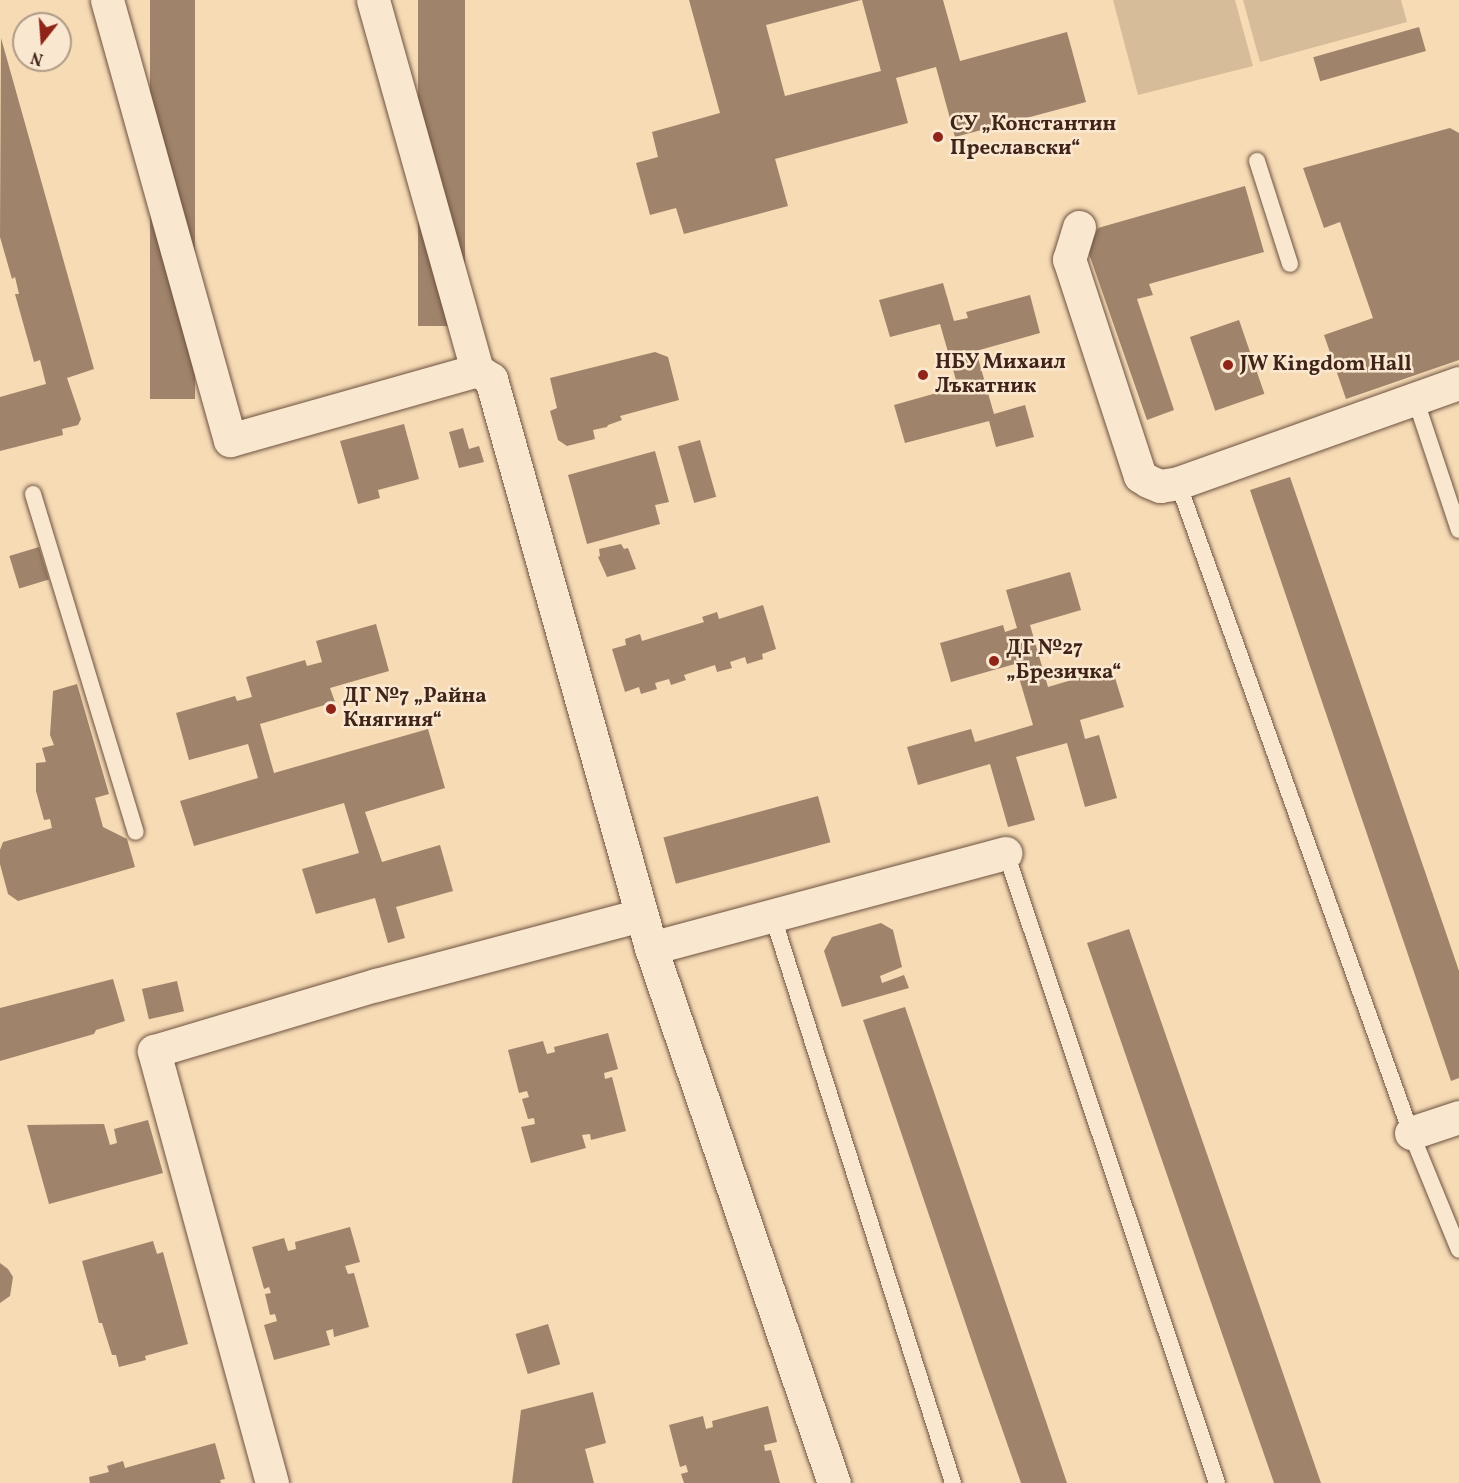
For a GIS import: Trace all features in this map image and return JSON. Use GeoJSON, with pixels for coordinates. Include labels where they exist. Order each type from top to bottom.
{"type":"FeatureCollection","features":[{"type":"Feature","properties":{"kind":"street"},"geometry":{"type":"LineString","coordinates":[[107,0],[230,440],[477,370]]}},
{"type":"Feature","properties":{"kind":"street"},"geometry":{"type":"LineString","coordinates":[[373,0],[477,370],[491,379],[651,948],[834,1483]]}},
{"type":"Feature","properties":{"kind":"street"},"geometry":{"type":"LineString","coordinates":[[1079,227],[1069,259],[1140,476],[1160,486],[1178,483],[1459,383]]}},
{"type":"Feature","properties":{"kind":"street"},"geometry":{"type":"LineString","coordinates":[[651,948],[1006,853]]}},
{"type":"Feature","properties":{"kind":"street"},"geometry":{"type":"LineString","coordinates":[[272,1483],[154,1052],[376,985],[641,915]]}},
{"type":"Feature","properties":{"kind":"street"},"geometry":{"type":"LineString","coordinates":[[1411,1133],[1459,1117]]}},
{"type":"Feature","properties":{"kind":"lane"},"geometry":{"type":"LineString","coordinates":[[1257,161],[1290,264]]}},
{"type":"Feature","properties":{"kind":"lane"},"geometry":{"type":"LineString","coordinates":[[1415,398],[1459,530]]}},
{"type":"Feature","properties":{"kind":"lane"},"geometry":{"type":"LineString","coordinates":[[1178,483],[1411,1133],[1459,1250]]}},
{"type":"Feature","properties":{"kind":"lane"},"geometry":{"type":"LineString","coordinates":[[33,494],[136,832]]}},
{"type":"Feature","properties":{"kind":"lane"},"geometry":{"type":"LineString","coordinates":[[1006,853],[1216,1483]]}},
{"type":"Feature","properties":{"kind":"lane"},"geometry":{"type":"LineString","coordinates":[[772,914],[953,1483]]}},
{"type":"Feature","properties":{"kind":"shaded area"},"geometry":{"type":"Polygon","coordinates":[[[1113,0],[1235,0],[1253,66],[1138,95],[1113,0]]]}},
{"type":"Feature","properties":{"kind":"shaded area"},"geometry":{"type":"Polygon","coordinates":[[[1243,0],[1401,0],[1407,22],[1260,62],[1243,0]]]}},
{"type":"Feature","properties":{"kind":"building"},"geometry":{"type":"Polygon","coordinates":[[[150,0],[195,0],[195,399],[150,399],[150,0]]]}},
{"type":"Feature","properties":{"kind":"building"},"geometry":{"type":"Polygon","coordinates":[[[418,0],[465,0],[465,326],[418,326],[418,0]]]}},
{"type":"Feature","properties":{"kind":"building"},"geometry":{"type":"Polygon","coordinates":[[[689,0],[861,0],[766,25],[785,96],[881,71],[862,0],[943,0],[960,61],[1067,32],[1086,102],[955,137],[936,67],[896,78],[908,123],[775,159],[788,206],[684,234],[676,208],[650,215],[636,163],[658,157],[652,132],[720,113],[689,0]]]}},
{"type":"Feature","properties":{"kind":"building"},"geometry":{"type":"Polygon","coordinates":[[[1419,27],[1426,51],[1320,81],[1313,57],[1419,27]]]}},
{"type":"Feature","properties":{"kind":"building"},"geometry":{"type":"Polygon","coordinates":[[[1,38],[94,369],[67,378],[81,419],[78,425],[62,429],[63,435],[0,451],[0,397],[46,384],[40,360],[34,362],[15,294],[19,294],[15,277],[12,279],[0,237],[1,38]]]}},
{"type":"Feature","properties":{"kind":"building"},"geometry":{"type":"Polygon","coordinates":[[[1450,128],[1459,133],[1459,360],[1346,399],[1324,335],[1373,318],[1340,222],[1324,228],[1303,168],[1450,128]]]}},
{"type":"Feature","properties":{"kind":"building"},"geometry":{"type":"Polygon","coordinates":[[[1245,186],[1264,252],[1149,284],[1153,295],[1137,299],[1174,410],[1147,420],[1087,248],[1098,228],[1245,186]]]}},
{"type":"Feature","properties":{"kind":"building"},"geometry":{"type":"Polygon","coordinates":[[[943,283],[954,321],[968,318],[966,312],[1030,295],[1040,333],[976,351],[994,414],[1025,405],[1034,437],[996,447],[989,421],[905,443],[894,405],[958,387],[940,324],[890,337],[879,300],[943,283]]]}},
{"type":"Feature","properties":{"kind":"building","name":"JW Kingdom Hall"},"geometry":{"type":"Polygon","coordinates":[[[1239,320],[1264,394],[1215,411],[1190,337],[1239,320]]]}},
{"type":"Feature","properties":{"kind":"building"},"geometry":{"type":"Polygon","coordinates":[[[655,352],[668,357],[679,400],[620,416],[622,420],[593,430],[595,439],[567,446],[558,440],[550,411],[557,408],[550,378],[655,352]]]}},
{"type":"Feature","properties":{"kind":"building"},"geometry":{"type":"Polygon","coordinates":[[[404,424],[419,479],[378,490],[380,498],[358,504],[340,441],[404,424]]]}},
{"type":"Feature","properties":{"kind":"building"},"geometry":{"type":"Polygon","coordinates":[[[463,428],[469,449],[479,446],[484,462],[459,468],[449,432],[463,428]]]}},
{"type":"Feature","properties":{"kind":"building"},"geometry":{"type":"Polygon","coordinates":[[[700,440],[716,497],[694,503],[678,446],[700,440]]]}},
{"type":"Feature","properties":{"kind":"building"},"geometry":{"type":"Polygon","coordinates":[[[655,451],[669,502],[655,505],[660,524],[587,544],[568,475],[655,451]]]}},
{"type":"Feature","properties":{"kind":"building"},"geometry":{"type":"Polygon","coordinates":[[[1290,477],[1459,971],[1459,1078],[1451,1081],[1250,490],[1290,477]]]}},
{"type":"Feature","properties":{"kind":"building"},"geometry":{"type":"Polygon","coordinates":[[[621,544],[624,549],[628,548],[636,569],[607,577],[598,557],[600,556],[599,549],[621,544]]]}},
{"type":"Feature","properties":{"kind":"building"},"geometry":{"type":"Polygon","coordinates":[[[39,547],[49,580],[19,589],[9,556],[39,547]]]}},
{"type":"Feature","properties":{"kind":"building"},"geometry":{"type":"Polygon","coordinates":[[[1070,572],[1081,610],[1030,625],[1048,687],[1112,668],[1124,707],[1080,720],[1085,739],[1099,735],[1117,798],[1085,807],[1067,743],[1016,757],[1035,820],[1008,827],[990,764],[918,785],[907,747],[971,729],[975,742],[1033,725],[1015,664],[951,682],[940,643],[1003,625],[1005,632],[1017,628],[1006,590],[1070,572]]]}},
{"type":"Feature","properties":{"kind":"building"},"geometry":{"type":"Polygon","coordinates":[[[763,605],[776,649],[762,654],[763,659],[747,664],[745,657],[730,662],[732,668],[717,672],[715,665],[684,675],[686,680],[671,685],[669,679],[655,683],[657,689],[641,694],[639,687],[625,692],[612,649],[626,645],[625,639],[640,634],[642,641],[704,622],[702,617],[717,612],[719,619],[763,605]]]}},
{"type":"Feature","properties":{"kind":"building"},"geometry":{"type":"Polygon","coordinates":[[[376,624],[389,671],[330,688],[335,702],[260,724],[274,773],[428,729],[445,788],[365,812],[382,862],[440,845],[453,891],[396,907],[405,938],[388,943],[375,898],[316,914],[302,869],[359,853],[344,803],[194,846],[180,801],[258,778],[248,744],[189,760],[176,713],[235,696],[237,701],[252,697],[246,677],[305,660],[307,666],[322,662],[316,641],[376,624]]]}},
{"type":"Feature","properties":{"kind":"building"},"geometry":{"type":"Polygon","coordinates":[[[77,684],[109,794],[95,798],[103,827],[127,839],[135,867],[18,901],[8,894],[0,864],[0,850],[3,842],[52,828],[50,819],[44,820],[36,791],[36,763],[46,762],[42,748],[54,745],[50,735],[53,691],[77,684]]]}},
{"type":"Feature","properties":{"kind":"building"},"geometry":{"type":"Polygon","coordinates":[[[818,796],[830,842],[676,884],[663,837],[818,796]]]}},
{"type":"Feature","properties":{"kind":"building"},"geometry":{"type":"Polygon","coordinates":[[[881,923],[893,930],[902,967],[880,976],[882,983],[904,975],[909,988],[842,1007],[824,951],[832,937],[881,923]]]}},
{"type":"Feature","properties":{"kind":"building"},"geometry":{"type":"Polygon","coordinates":[[[1129,929],[1321,1483],[1274,1483],[1204,1282],[1087,943],[1129,929]]]}},
{"type":"Feature","properties":{"kind":"building"},"geometry":{"type":"Polygon","coordinates":[[[113,979],[125,1021],[96,1030],[94,1034],[0,1061],[0,1008],[113,979]]]}},
{"type":"Feature","properties":{"kind":"building"},"geometry":{"type":"Polygon","coordinates":[[[177,981],[184,1011],[149,1019],[142,989],[177,981]]]}},
{"type":"Feature","properties":{"kind":"building"},"geometry":{"type":"Polygon","coordinates":[[[905,1007],[1067,1483],[1021,1483],[979,1363],[863,1020],[905,1007]]]}},
{"type":"Feature","properties":{"kind":"building"},"geometry":{"type":"Polygon","coordinates":[[[608,1033],[618,1069],[604,1073],[605,1079],[612,1077],[626,1131],[591,1140],[590,1134],[582,1135],[586,1148],[531,1163],[521,1127],[535,1124],[534,1118],[528,1119],[522,1099],[529,1097],[527,1091],[519,1093],[508,1050],[543,1041],[547,1054],[555,1052],[554,1047],[608,1033]]]}},
{"type":"Feature","properties":{"kind":"building"},"geometry":{"type":"Polygon","coordinates":[[[148,1120],[163,1173],[49,1204],[27,1125],[104,1124],[110,1145],[117,1143],[114,1129],[148,1120]]]}},
{"type":"Feature","properties":{"kind":"building"},"geometry":{"type":"Polygon","coordinates":[[[350,1227],[360,1262],[345,1266],[348,1274],[354,1273],[369,1327],[334,1337],[333,1329],[326,1331],[330,1345],[274,1360],[264,1325],[277,1321],[275,1314],[270,1315],[265,1294],[271,1293],[269,1287],[264,1289],[252,1247],[284,1238],[288,1251],[296,1249],[295,1242],[350,1227]]]}},
{"type":"Feature","properties":{"kind":"building"},"geometry":{"type":"Polygon","coordinates":[[[153,1241],[157,1254],[163,1252],[188,1344],[145,1356],[146,1360],[119,1367],[116,1355],[112,1355],[102,1323],[99,1323],[82,1261],[153,1241]]]}},
{"type":"Feature","properties":{"kind":"building"},"geometry":{"type":"Polygon","coordinates":[[[0,1263],[13,1277],[10,1296],[0,1303],[0,1263]]]}},
{"type":"Feature","properties":{"kind":"building"},"geometry":{"type":"Polygon","coordinates":[[[548,1324],[560,1364],[528,1374],[515,1334],[548,1324]]]}},
{"type":"Feature","properties":{"kind":"building"},"geometry":{"type":"Polygon","coordinates":[[[593,1392],[606,1443],[585,1449],[594,1483],[512,1483],[521,1410],[593,1392]]]}},
{"type":"Feature","properties":{"kind":"building"},"geometry":{"type":"Polygon","coordinates":[[[768,1406],[777,1442],[764,1445],[765,1451],[771,1450],[780,1483],[684,1483],[681,1474],[688,1472],[686,1465],[680,1467],[669,1425],[703,1416],[706,1429],[713,1427],[712,1421],[768,1406]]]}},
{"type":"Feature","properties":{"kind":"building"},"geometry":{"type":"Polygon","coordinates":[[[215,1443],[225,1479],[220,1480],[221,1483],[90,1483],[89,1477],[109,1472],[107,1466],[123,1461],[125,1468],[215,1443]]]}},
{"type":"Feature","properties":{"kind":"place","name":"СУ „Константин Преславски“"},"geometry":{"type":"Point","coordinates":[938,137]}},
{"type":"Feature","properties":{"kind":"place","name":"JW Kingdom Hall"},"geometry":{"type":"Point","coordinates":[1228,365]}},
{"type":"Feature","properties":{"kind":"place","name":"НБУ Михаил Лъкатник"},"geometry":{"type":"Point","coordinates":[923,375]}},
{"type":"Feature","properties":{"kind":"place","name":"ДГ №27 „Брезичка“"},"geometry":{"type":"Point","coordinates":[994,661]}},
{"type":"Feature","properties":{"kind":"place","name":"ДГ №7 „Райна Княгиня“"},"geometry":{"type":"Point","coordinates":[331,709]}}]}
